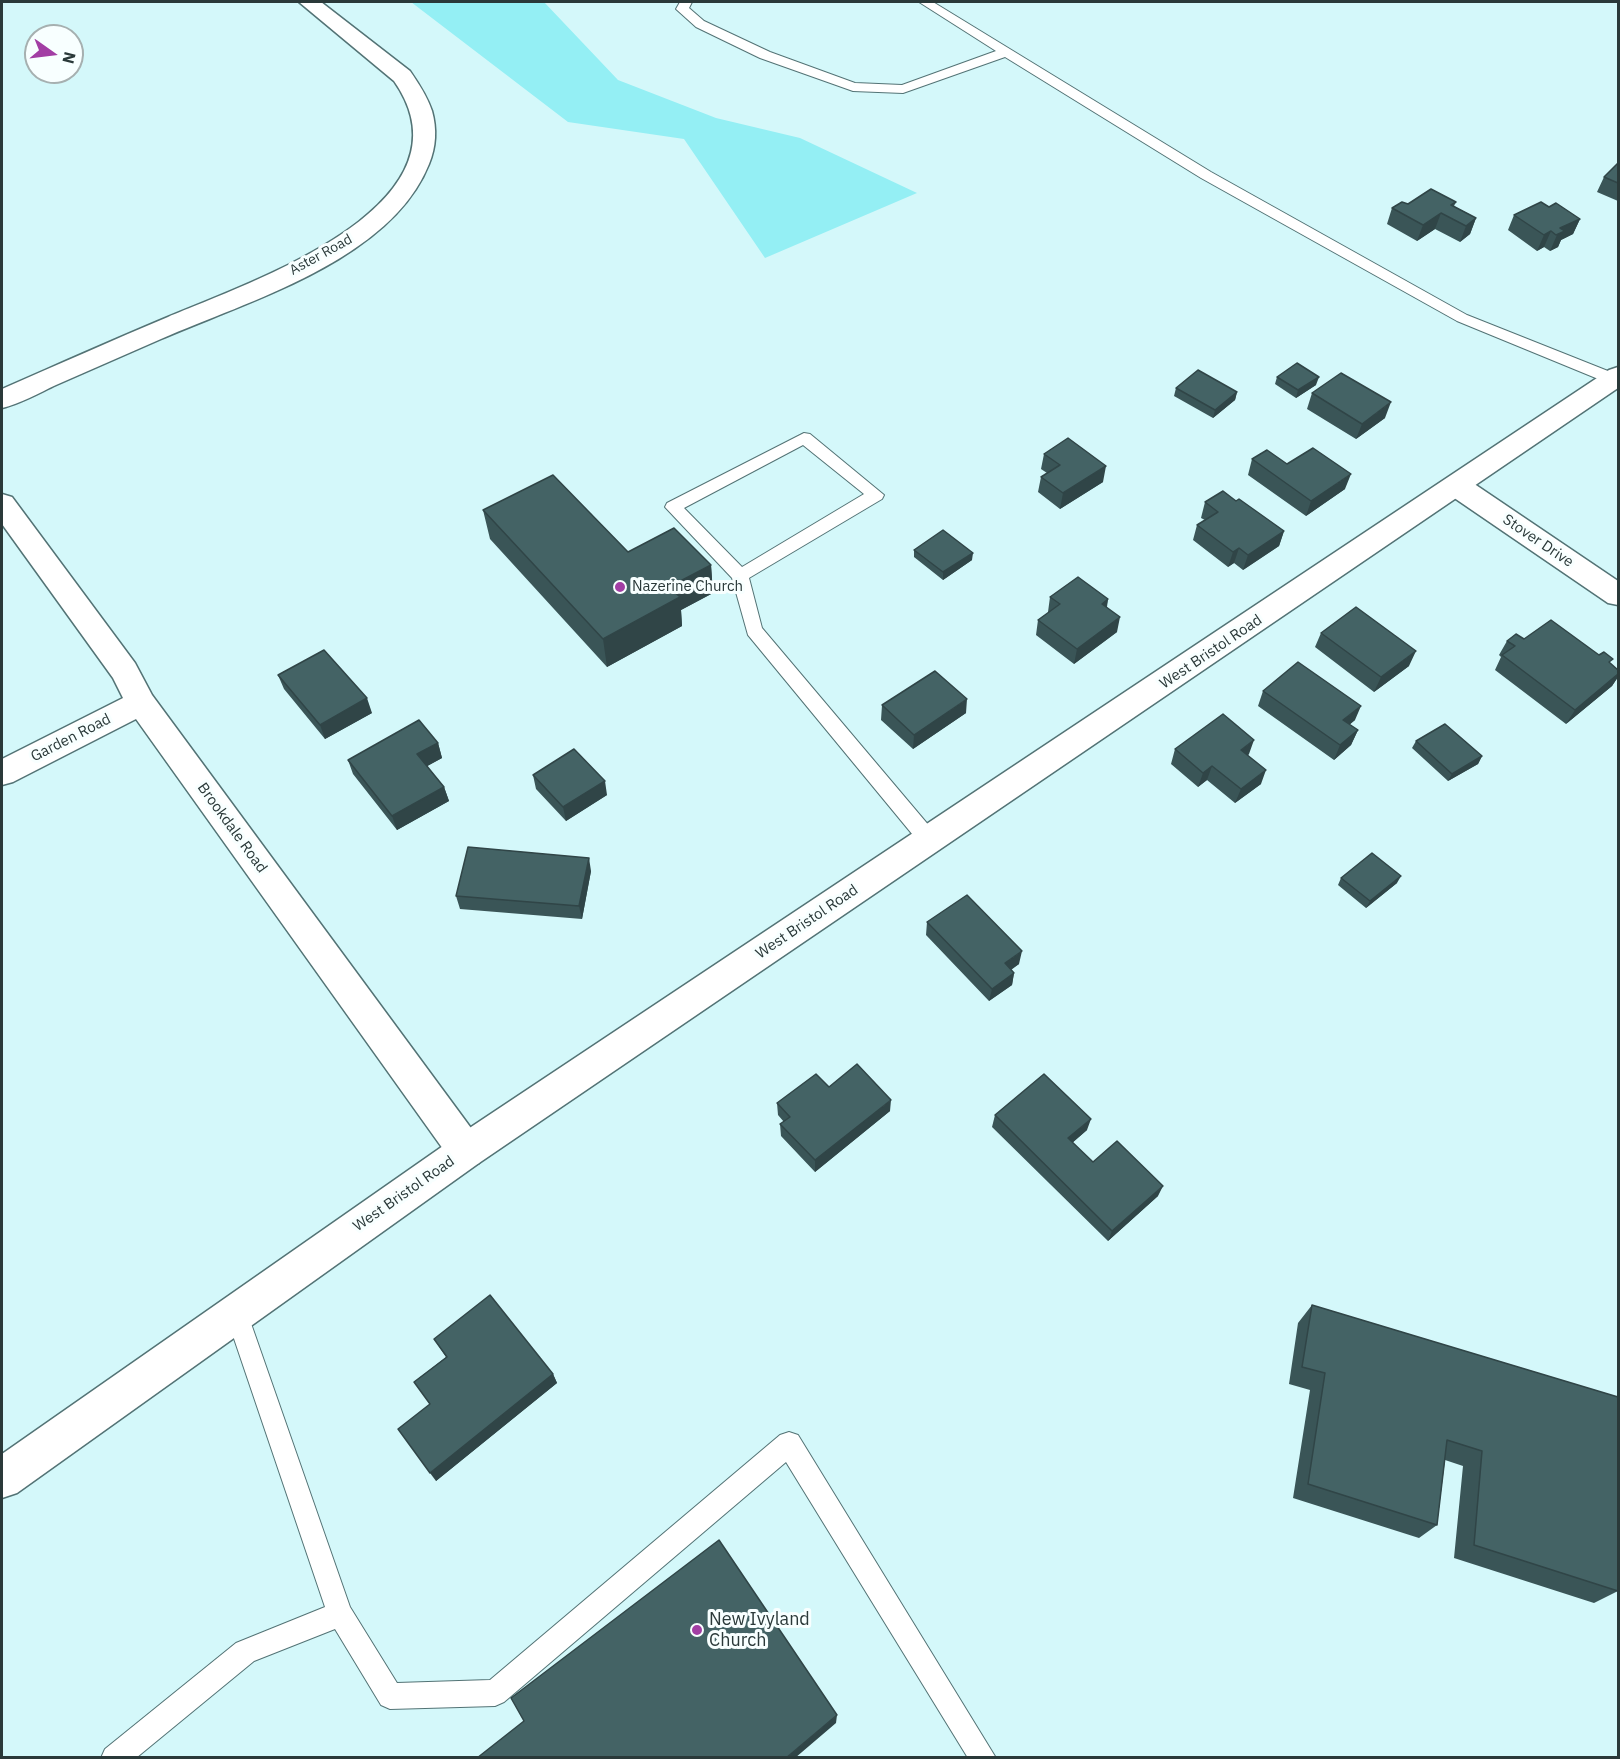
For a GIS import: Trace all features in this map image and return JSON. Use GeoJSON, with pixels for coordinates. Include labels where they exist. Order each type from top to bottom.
{"type":"FeatureCollection","features":[{"type":"Feature","properties":{"kind":"street","name":"Aster Road"},"geometry":{"type":"LineString","coordinates":[[2,399],[312,263],[364,230],[388,210],[404,191],[420,163],[425,137],[424,118],[414,92],[402,76],[309,2]]}},
{"type":"Feature","properties":{"kind":"street","name":"West Bristol Road"},"geometry":{"type":"LineString","coordinates":[[2,1478],[466,1151],[1616,378]]}},
{"type":"Feature","properties":{"kind":"street","name":"Stover Drive"},"geometry":{"type":"LineString","coordinates":[[1457,486],[1618,595]]}},
{"type":"Feature","properties":{"kind":"street","name":"Brookdale Road"},"geometry":{"type":"LineString","coordinates":[[2,504],[124,671],[141,703],[466,1151]]}},
{"type":"Feature","properties":{"kind":"street","name":"Garden Road"},"geometry":{"type":"LineString","coordinates":[[2,773],[141,703]]}},
{"type":"Feature","properties":{"kind":"lane"},"geometry":{"type":"LineString","coordinates":[[686,2],[682,9],[700,24],[765,55],[853,87],[903,89],[1007,52]]}},
{"type":"Feature","properties":{"kind":"lane"},"geometry":{"type":"LineString","coordinates":[[926,2],[1206,175],[1462,318],[1616,378]]}},
{"type":"Feature","properties":{"kind":"lane"},"geometry":{"type":"LineString","coordinates":[[740,576],[876,495],[804,438],[673,507],[740,576],[754,630],[929,840]]}},
{"type":"Feature","properties":{"kind":"lane"},"geometry":{"type":"LineString","coordinates":[[236,1312],[340,1614],[390,1696],[495,1693],[789,1444],[983,1758]]}},
{"type":"Feature","properties":{"kind":"lane"},"geometry":{"type":"LineString","coordinates":[[114,1758],[245,1652],[340,1614]]}},
{"type":"Feature","properties":{"kind":"shaded area"},"geometry":{"type":"Polygon","coordinates":[[[411,2],[544,2],[618,80],[716,118],[800,138],[917,193],[765,258],[684,139],[568,122],[411,2]]]}},
{"type":"Feature","properties":{"kind":"building"},"geometry":{"type":"Polygon","coordinates":[[[1618,163],[1618,183],[1604,177],[1618,163]]]}},
{"type":"Feature","properties":{"kind":"building"},"geometry":{"type":"Polygon","coordinates":[[[1431,189],[1456,202],[1451,205],[1476,218],[1466,226],[1441,213],[1423,225],[1392,208],[1402,202],[1408,204],[1431,189]]]}},
{"type":"Feature","properties":{"kind":"building"},"geometry":{"type":"Polygon","coordinates":[[[1541,202],[1549,207],[1556,203],[1580,219],[1560,228],[1565,231],[1556,235],[1551,231],[1544,235],[1514,215],[1541,202]]]}},
{"type":"Feature","properties":{"kind":"building"},"geometry":{"type":"Polygon","coordinates":[[[1297,363],[1319,377],[1298,390],[1277,377],[1297,363]]]}},
{"type":"Feature","properties":{"kind":"building"},"geometry":{"type":"Polygon","coordinates":[[[1198,370],[1237,392],[1215,410],[1176,388],[1198,370]]]}},
{"type":"Feature","properties":{"kind":"building"},"geometry":{"type":"Polygon","coordinates":[[[1341,373],[1391,402],[1362,424],[1312,393],[1341,373]]]}},
{"type":"Feature","properties":{"kind":"building"},"geometry":{"type":"Polygon","coordinates":[[[1068,438],[1106,466],[1063,493],[1041,477],[1060,465],[1044,454],[1068,438]]]}},
{"type":"Feature","properties":{"kind":"building"},"geometry":{"type":"Polygon","coordinates":[[[1313,448],[1351,474],[1311,501],[1252,459],[1267,450],[1287,464],[1313,448]]]}},
{"type":"Feature","properties":{"kind":"building","name":"Nazerine Church"},"geometry":{"type":"Polygon","coordinates":[[[553,475],[628,552],[674,528],[711,565],[669,587],[680,597],[603,639],[483,510],[553,475]]]}},
{"type":"Feature","properties":{"kind":"building"},"geometry":{"type":"Polygon","coordinates":[[[1223,491],[1236,501],[1239,499],[1284,531],[1248,555],[1239,548],[1233,552],[1197,525],[1218,512],[1205,502],[1223,491]]]}},
{"type":"Feature","properties":{"kind":"building"},"geometry":{"type":"Polygon","coordinates":[[[943,530],[973,553],[943,572],[914,550],[943,530]]]}},
{"type":"Feature","properties":{"kind":"building"},"geometry":{"type":"Polygon","coordinates":[[[1078,577],[1108,599],[1102,604],[1120,617],[1077,649],[1038,620],[1060,604],[1050,597],[1078,577]]]}},
{"type":"Feature","properties":{"kind":"building"},"geometry":{"type":"Polygon","coordinates":[[[1356,607],[1416,651],[1381,677],[1321,633],[1356,607]]]}},
{"type":"Feature","properties":{"kind":"building"},"geometry":{"type":"Polygon","coordinates":[[[1551,620],[1599,655],[1604,652],[1613,659],[1609,662],[1618,670],[1618,674],[1575,710],[1502,655],[1515,646],[1507,641],[1516,634],[1524,639],[1551,620]]]}},
{"type":"Feature","properties":{"kind":"building"},"geometry":{"type":"Polygon","coordinates":[[[324,650],[367,698],[320,725],[278,675],[324,650]]]}},
{"type":"Feature","properties":{"kind":"building"},"geometry":{"type":"Polygon","coordinates":[[[1298,662],[1361,706],[1343,720],[1358,730],[1340,745],[1263,691],[1298,662]]]}},
{"type":"Feature","properties":{"kind":"building"},"geometry":{"type":"Polygon","coordinates":[[[935,671],[967,699],[914,735],[882,705],[935,671]]]}},
{"type":"Feature","properties":{"kind":"building"},"geometry":{"type":"Polygon","coordinates":[[[1223,714],[1254,740],[1241,750],[1266,770],[1241,789],[1212,766],[1203,773],[1175,749],[1223,714]]]}},
{"type":"Feature","properties":{"kind":"building"},"geometry":{"type":"Polygon","coordinates":[[[419,720],[438,743],[417,754],[444,787],[392,816],[348,760],[419,720]]]}},
{"type":"Feature","properties":{"kind":"building"},"geometry":{"type":"Polygon","coordinates":[[[1445,724],[1482,756],[1452,774],[1416,741],[1445,724]]]}},
{"type":"Feature","properties":{"kind":"building"},"geometry":{"type":"Polygon","coordinates":[[[574,749],[605,781],[563,807],[533,775],[574,749]]]}},
{"type":"Feature","properties":{"kind":"building"},"geometry":{"type":"Polygon","coordinates":[[[468,847],[589,858],[579,906],[456,896],[468,847]]]}},
{"type":"Feature","properties":{"kind":"building"},"geometry":{"type":"Polygon","coordinates":[[[1372,853],[1401,876],[1370,901],[1341,878],[1372,853]]]}},
{"type":"Feature","properties":{"kind":"building"},"geometry":{"type":"Polygon","coordinates":[[[967,895],[1022,951],[1005,963],[1014,973],[992,989],[927,922],[967,895]]]}},
{"type":"Feature","properties":{"kind":"building"},"geometry":{"type":"Polygon","coordinates":[[[857,1064],[891,1100],[815,1160],[780,1124],[790,1117],[777,1103],[816,1074],[829,1087],[857,1064]]]}},
{"type":"Feature","properties":{"kind":"building"},"geometry":{"type":"Polygon","coordinates":[[[1044,1074],[1091,1119],[1068,1138],[1093,1162],[1117,1141],[1163,1186],[1112,1231],[995,1115],[1044,1074]]]}},
{"type":"Feature","properties":{"kind":"building"},"geometry":{"type":"Polygon","coordinates":[[[490,1295],[553,1374],[430,1473],[398,1429],[430,1404],[414,1382],[447,1357],[434,1339],[490,1295]]]}},
{"type":"Feature","properties":{"kind":"building"},"geometry":{"type":"Polygon","coordinates":[[[1312,1305],[1618,1397],[1618,1591],[1474,1545],[1482,1451],[1447,1440],[1437,1525],[1308,1484],[1325,1373],[1302,1367],[1312,1305]]]}},
{"type":"Feature","properties":{"kind":"building","name":"New Ivyland Church"},"geometry":{"type":"Polygon","coordinates":[[[719,1540],[837,1715],[786,1758],[477,1758],[524,1721],[511,1698],[719,1540]]]}},
{"type":"Feature","properties":{"kind":"place","name":"Nazerine Church"},"geometry":{"type":"Point","coordinates":[620,587]}},
{"type":"Feature","properties":{"kind":"place","name":"New Ivyland Church"},"geometry":{"type":"Point","coordinates":[697,1630]}}]}
